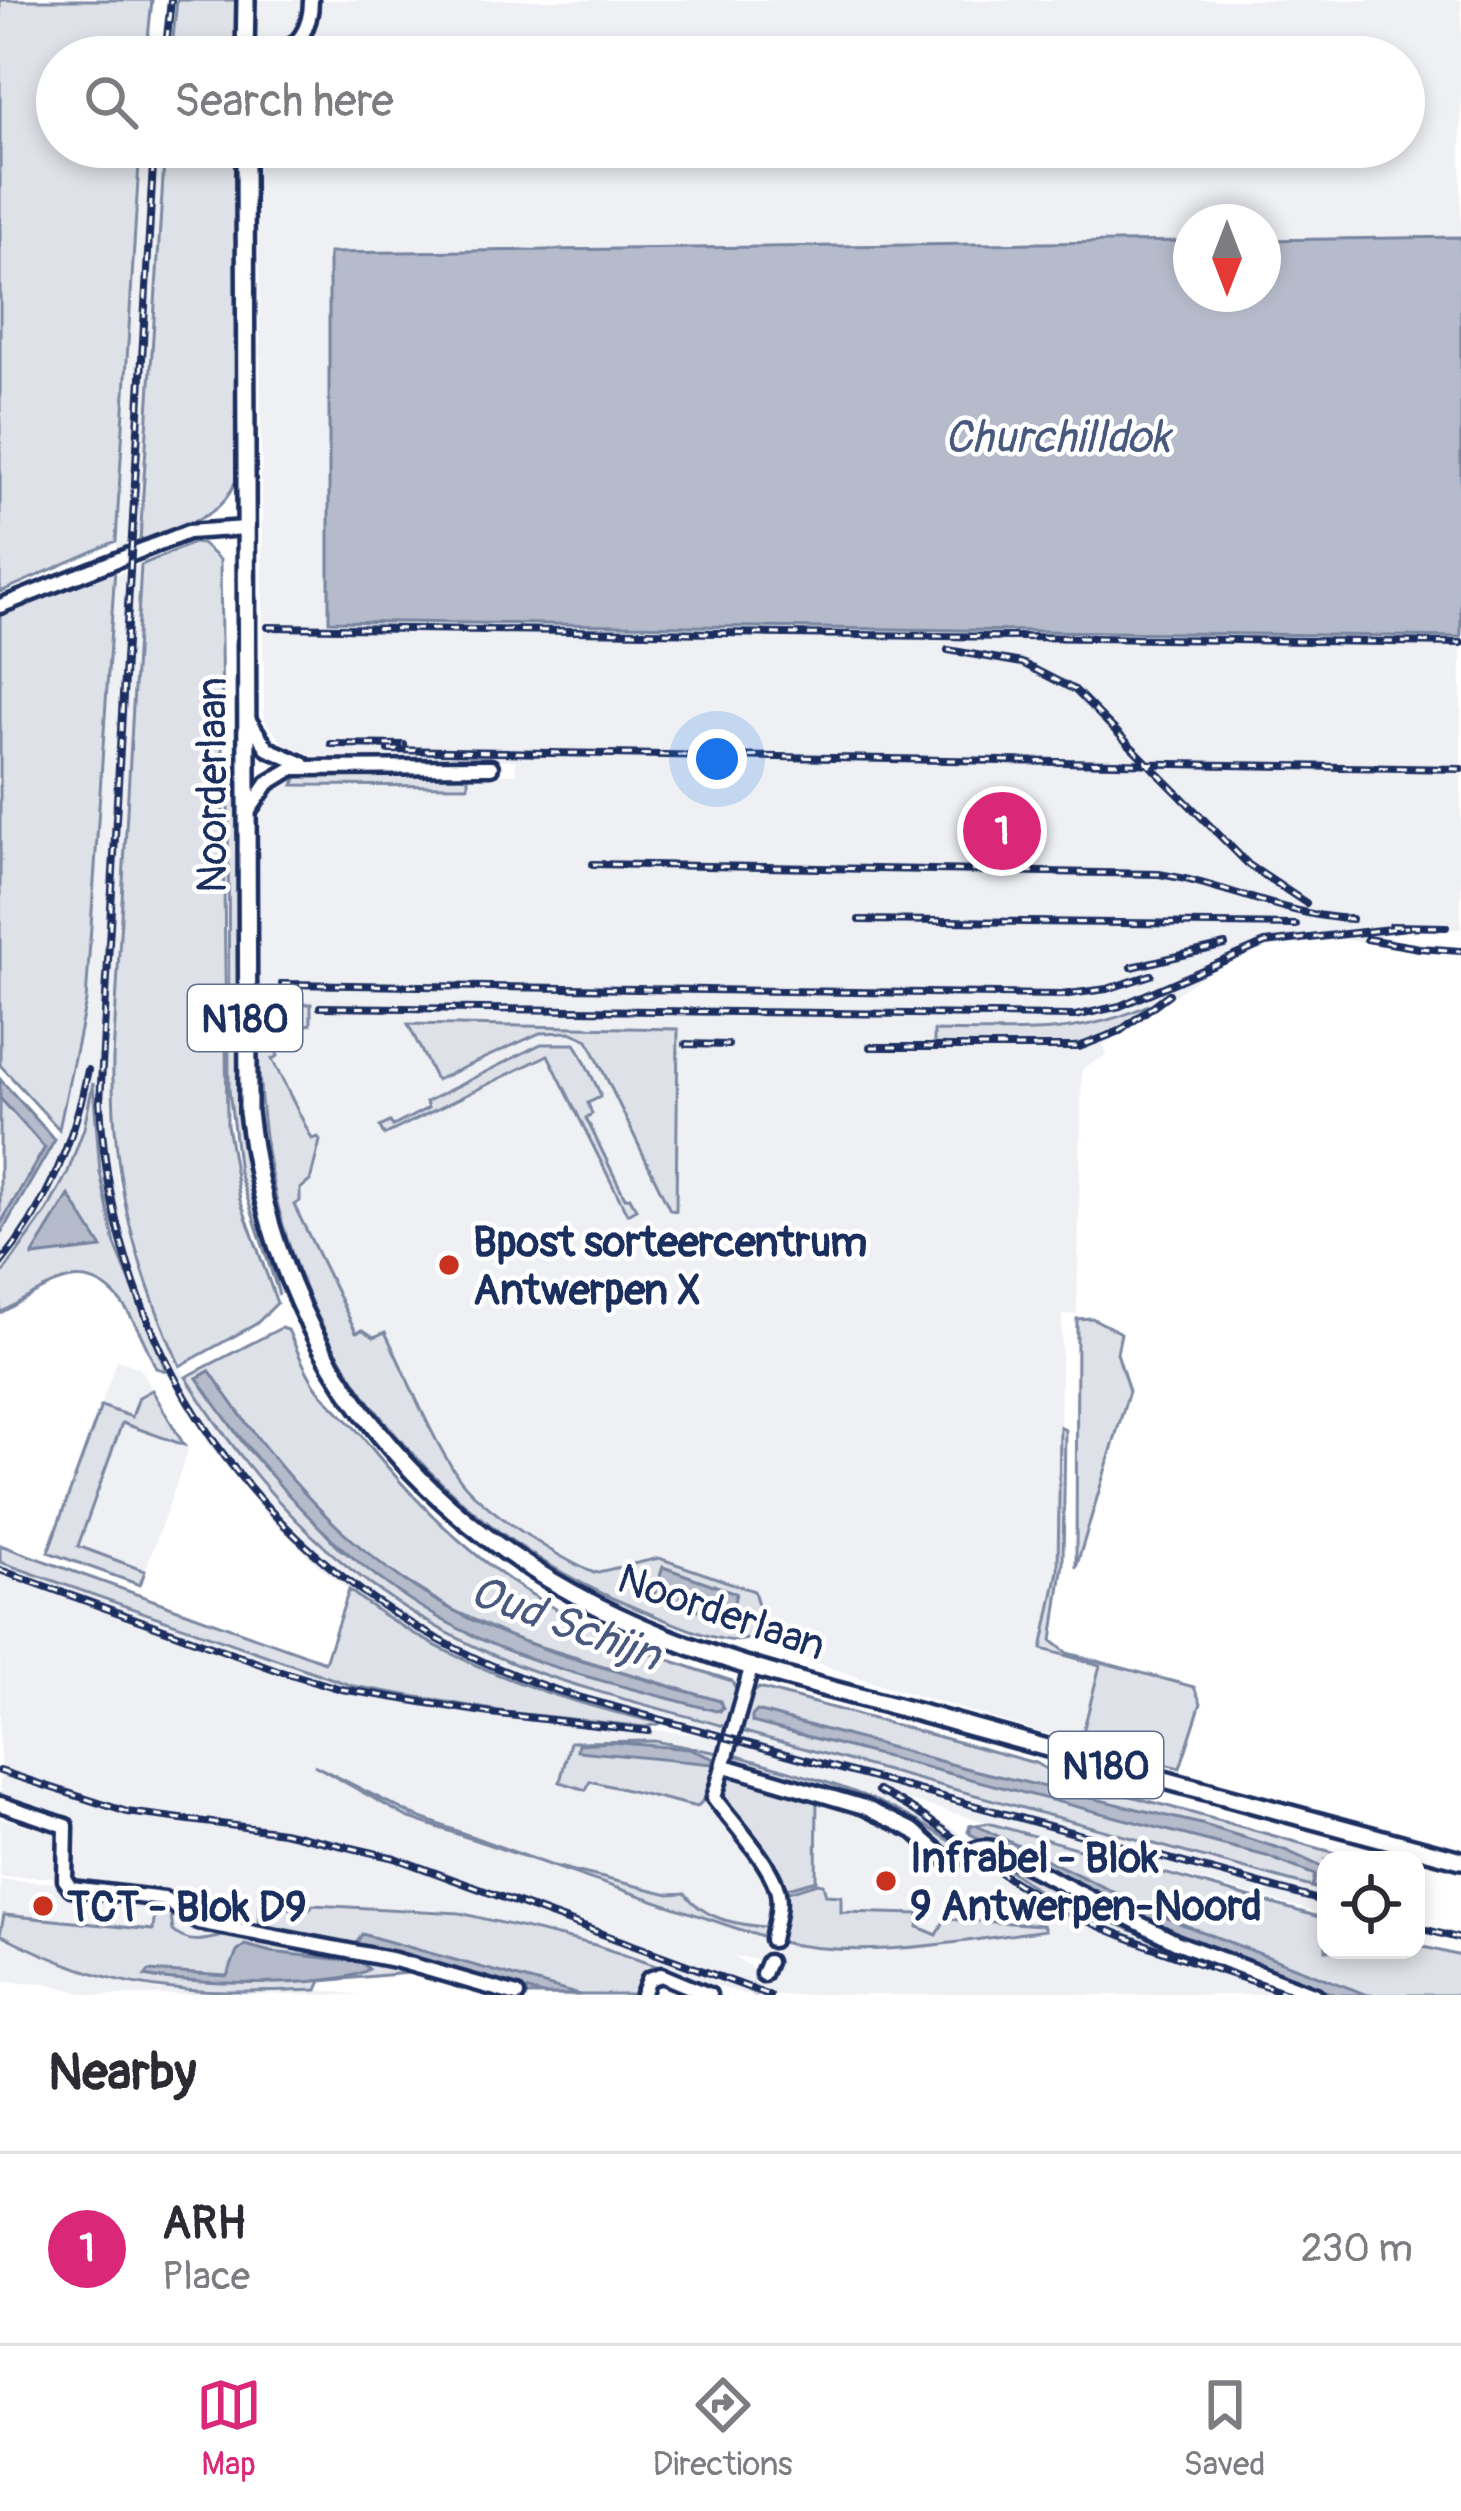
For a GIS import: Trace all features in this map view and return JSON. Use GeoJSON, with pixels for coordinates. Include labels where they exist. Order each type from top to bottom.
{"type":"FeatureCollection","features":[{"type":"Feature","properties":{"kind":"main road"},"geometry":{"type":"LineString","coordinates":[[245,36],[246,0]]}},
{"type":"Feature","properties":{"kind":"main road","name":"Noorderlaan"},"geometry":{"type":"LineString","coordinates":[[245,168],[248,814],[244,1066],[253,1156],[276,1250],[300,1310],[380,1436],[426,1484],[535,1573],[670,1639],[1461,1860]]}},
{"type":"Feature","properties":{"kind":"street"},"geometry":{"type":"LineString","coordinates":[[303,36],[310,0]]}},
{"type":"Feature","properties":{"kind":"street"},"geometry":{"type":"LineString","coordinates":[[0,606],[188,532],[246,528]]}},
{"type":"Feature","properties":{"kind":"street"},"geometry":{"type":"LineString","coordinates":[[248,718],[268,749],[310,766],[490,767]]}},
{"type":"Feature","properties":{"kind":"street"},"geometry":{"type":"LineString","coordinates":[[248,814],[258,795],[280,774],[310,766]]}},
{"type":"Feature","properties":{"kind":"street"},"geometry":{"type":"LineString","coordinates":[[752,1665],[714,1798],[769,1871],[778,1893],[772,1940]]}},
{"type":"Feature","properties":{"kind":"street"},"geometry":{"type":"LineString","coordinates":[[725,1766],[864,1807],[914,1831],[946,1859],[958,1859],[979,1847],[992,1848],[1176,1942],[1316,1995]]}},
{"type":"Feature","properties":{"kind":"street"},"geometry":{"type":"LineString","coordinates":[[0,1804],[66,1826],[65,1877],[71,1888],[164,1899],[193,1920],[395,1960],[518,1995]]}},
{"type":"Feature","properties":{"kind":"street"},"geometry":{"type":"LineString","coordinates":[[643,1995],[649,1979],[662,1975],[709,1995]]}},
{"type":"Feature","properties":{"kind":"shaded area"},"geometry":{"type":"Polygon","coordinates":[[[0,0],[152,0],[148,36],[36,36],[36,168],[139,168],[116,541],[0,592],[0,0]]]}},
{"type":"Feature","properties":{"kind":"shaded area"},"geometry":{"type":"Polygon","coordinates":[[[177,0],[237,0],[237,36],[173,36],[177,0]]]}},
{"type":"Feature","properties":{"kind":"shaded area"},"geometry":{"type":"Polygon","coordinates":[[[257,0],[1461,0],[1461,237],[1281,240],[1281,204],[1173,204],[1173,241],[329,253],[1461,637],[1461,929],[1352,935],[1461,947],[1461,953],[1343,939],[1271,945],[1212,968],[1103,1044],[1107,1055],[1082,1069],[1077,1314],[1062,1315],[1058,1571],[1042,1648],[1100,1665],[1080,1744],[786,1652],[782,1645],[786,1627],[758,1618],[753,1634],[593,1579],[499,1521],[411,1440],[290,1217],[267,1041],[298,1024],[265,1003],[264,993],[257,993],[256,830],[261,806],[281,780],[307,772],[516,774],[515,760],[314,756],[283,743],[264,719],[258,168],[1425,168],[1425,36],[257,36],[257,0]]]}},
{"type":"Feature","properties":{"kind":"shaded area"},"geometry":{"type":"Polygon","coordinates":[[[139,168],[164,168],[140,541],[116,549],[139,168]]]}},
{"type":"Feature","properties":{"kind":"shaded area"},"geometry":{"type":"Polygon","coordinates":[[[164,168],[237,168],[237,478],[211,513],[140,541],[164,168]]]}},
{"type":"Feature","properties":{"kind":"shaded area"},"geometry":{"type":"Polygon","coordinates":[[[193,543],[202,544],[220,560],[227,1125],[240,1200],[277,1303],[256,1324],[180,1366],[149,1290],[128,1216],[116,1140],[113,1058],[141,565],[193,543]]]}},
{"type":"Feature","properties":{"kind":"shaded area"},"geometry":{"type":"Polygon","coordinates":[[[141,565],[115,993],[113,1131],[118,1182],[135,1253],[180,1366],[221,1433],[402,1607],[448,1634],[528,1669],[727,1727],[720,1753],[734,1755],[741,1731],[1317,1889],[1317,1913],[899,1798],[955,1830],[1012,1875],[1087,1915],[1302,1995],[756,1995],[773,1963],[775,1941],[768,1940],[764,1961],[734,1956],[759,1973],[745,1995],[595,1945],[431,1909],[313,1905],[309,1910],[260,1905],[258,1934],[193,1941],[154,1930],[5,1915],[0,1920],[0,1880],[61,1883],[52,1877],[0,1877],[0,1818],[64,1835],[68,1874],[72,1825],[0,1801],[0,1563],[353,1686],[505,1712],[698,1735],[564,1698],[448,1653],[366,1604],[267,1516],[209,1445],[163,1362],[132,1292],[104,1195],[94,1083],[68,1172],[0,1277],[0,1235],[55,1140],[86,1001],[115,575],[141,565]]]}},
{"type":"Feature","properties":{"kind":"shaded area"},"geometry":{"type":"Polygon","coordinates":[[[115,568],[86,1001],[59,1129],[0,1065],[0,614],[115,568]]]}},
{"type":"Feature","properties":{"kind":"shaded area"},"geometry":{"type":"Polygon","coordinates":[[[468,774],[468,786],[293,785],[298,775],[468,774]]]}},
{"type":"Feature","properties":{"kind":"shaded area"},"geometry":{"type":"Polygon","coordinates":[[[228,791],[237,791],[238,1117],[279,1295],[239,1173],[229,1090],[228,791]]]}},
{"type":"Feature","properties":{"kind":"shaded area"},"geometry":{"type":"Polygon","coordinates":[[[265,992],[266,1003],[311,1004],[311,1024],[281,1032],[274,1046],[278,1056],[272,1059],[312,1139],[320,1141],[310,1181],[300,1189],[300,1201],[294,1205],[356,1332],[363,1330],[374,1337],[385,1332],[457,1475],[482,1502],[520,1530],[594,1573],[659,1558],[754,1591],[760,1612],[750,1638],[726,1640],[678,1625],[580,1582],[525,1550],[427,1469],[384,1421],[347,1369],[316,1313],[282,1222],[260,1092],[257,993],[265,992]]]}},
{"type":"Feature","properties":{"kind":"shaded area"},"geometry":{"type":"Polygon","coordinates":[[[1150,1004],[1108,1036],[1081,1043],[1020,1048],[934,1044],[934,1031],[1071,1028],[1150,1004]]]}},
{"type":"Feature","properties":{"kind":"shaded area"},"geometry":{"type":"Polygon","coordinates":[[[408,1024],[678,1029],[676,1211],[670,1210],[588,1040],[570,1032],[540,1033],[436,1080],[408,1024]]]}},
{"type":"Feature","properties":{"kind":"shaded area"},"geometry":{"type":"Polygon","coordinates":[[[541,1044],[575,1044],[579,1050],[600,1093],[588,1103],[592,1114],[586,1118],[625,1198],[630,1197],[636,1209],[627,1214],[548,1055],[384,1135],[380,1127],[390,1122],[393,1126],[428,1108],[426,1102],[541,1044]]]}},
{"type":"Feature","properties":{"kind":"shaded area"},"geometry":{"type":"Polygon","coordinates":[[[93,1083],[100,1172],[115,1244],[166,1371],[156,1368],[122,1304],[96,1282],[79,1278],[60,1282],[0,1313],[0,1277],[68,1172],[93,1083]]]}},
{"type":"Feature","properties":{"kind":"shaded area"},"geometry":{"type":"Polygon","coordinates":[[[0,1098],[45,1147],[0,1225],[0,1098]]]}},
{"type":"Feature","properties":{"kind":"shaded area"},"geometry":{"type":"Polygon","coordinates":[[[1092,1318],[1121,1333],[1117,1353],[1129,1391],[1076,1568],[1077,1319],[1092,1318]]]}},
{"type":"Feature","properties":{"kind":"shaded area"},"geometry":{"type":"Polygon","coordinates":[[[281,1328],[288,1330],[317,1388],[442,1525],[483,1560],[570,1617],[618,1640],[732,1681],[737,1691],[727,1727],[525,1668],[470,1644],[373,1587],[330,1552],[253,1472],[186,1377],[281,1328]],[[209,1371],[197,1378],[246,1447],[340,1549],[480,1639],[720,1711],[720,1701],[518,1640],[453,1610],[384,1568],[277,1466],[209,1371]]]}},
{"type":"Feature","properties":{"kind":"shaded area"},"geometry":{"type":"Polygon","coordinates":[[[117,1360],[139,1367],[188,1451],[140,1585],[48,1552],[117,1360]]]}},
{"type":"Feature","properties":{"kind":"shaded area"},"geometry":{"type":"Polygon","coordinates":[[[152,1390],[184,1445],[122,1423],[78,1546],[145,1571],[140,1585],[48,1552],[101,1406],[132,1417],[139,1397],[152,1390]]]}},
{"type":"Feature","properties":{"kind":"shaded area"},"geometry":{"type":"Polygon","coordinates":[[[1060,1427],[1065,1430],[1063,1563],[1052,1641],[1067,1653],[1194,1687],[1201,1703],[1180,1768],[1080,1744],[1100,1665],[1042,1649],[1058,1571],[1060,1427]]]}},
{"type":"Feature","properties":{"kind":"shaded area"},"geometry":{"type":"Polygon","coordinates":[[[0,1545],[325,1662],[349,1590],[420,1637],[497,1674],[578,1702],[661,1723],[646,1727],[505,1712],[353,1686],[0,1562],[0,1545]]]}},
{"type":"Feature","properties":{"kind":"shaded area"},"geometry":{"type":"Polygon","coordinates":[[[759,1688],[1035,1763],[1059,1776],[1329,1851],[1317,1851],[1317,1889],[741,1731],[750,1695],[759,1688]]]}},
{"type":"Feature","properties":{"kind":"shaded area"},"geometry":{"type":"Polygon","coordinates":[[[654,1741],[719,1753],[707,1796],[697,1807],[590,1781],[586,1790],[560,1782],[570,1742],[654,1741]]]}},
{"type":"Feature","properties":{"kind":"shaded area"},"geometry":{"type":"Polygon","coordinates":[[[734,1755],[881,1803],[963,1850],[947,1854],[873,1806],[732,1763],[734,1755]]]}},
{"type":"Feature","properties":{"kind":"shaded area"},"geometry":{"type":"Polygon","coordinates":[[[314,1765],[413,1815],[550,1865],[669,1894],[685,1893],[712,1915],[771,1928],[768,1939],[407,1817],[314,1765]]]}},
{"type":"Feature","properties":{"kind":"shaded area"},"geometry":{"type":"Polygon","coordinates":[[[731,1774],[817,1798],[816,1880],[781,1890],[723,1802],[731,1774]]]}},
{"type":"Feature","properties":{"kind":"shaded area"},"geometry":{"type":"Polygon","coordinates":[[[988,1823],[1317,1916],[1317,1959],[1425,1959],[1425,1947],[1461,1956],[1461,1995],[1336,1995],[968,1832],[970,1826],[988,1823]]]}},
{"type":"Feature","properties":{"kind":"shaded area"},"geometry":{"type":"Polygon","coordinates":[[[983,1851],[1164,1944],[1038,1891],[983,1851]]]}},
{"type":"Feature","properties":{"kind":"shaded area"},"geometry":{"type":"Polygon","coordinates":[[[823,1884],[826,1895],[841,1896],[841,1912],[919,1914],[918,1927],[937,1935],[945,1919],[1043,1925],[1045,1930],[876,1949],[775,1941],[782,1894],[823,1884]]]}},
{"type":"Feature","properties":{"kind":"shaded area"},"geometry":{"type":"Polygon","coordinates":[[[156,1900],[170,1907],[173,1931],[186,1939],[230,1934],[409,1968],[407,1973],[321,1981],[317,1990],[191,1991],[81,1969],[0,1934],[4,1915],[153,1930],[156,1900]]]}},
{"type":"Feature","properties":{"kind":"shaded area"},"geometry":{"type":"Polygon","coordinates":[[[260,1905],[460,1913],[595,1945],[662,1968],[639,1995],[529,1995],[397,1957],[259,1927],[260,1905]]]}},
{"type":"Feature","properties":{"kind":"shaded area"},"geometry":{"type":"Polygon","coordinates":[[[0,1934],[60,1963],[156,1990],[220,1994],[317,1990],[362,1995],[89,1995],[46,1983],[0,1981],[0,1934]]]}},
{"type":"Feature","properties":{"kind":"water","name":"Churchilldok"},"geometry":{"type":"Polygon","coordinates":[[[1461,237],[1461,637],[329,621],[329,253],[1173,241],[1173,312],[1281,312],[1281,240],[1461,237]]]}},
{"type":"Feature","properties":{"kind":"water"},"geometry":{"type":"Polygon","coordinates":[[[0,1079],[55,1140],[0,1235],[0,1225],[45,1148],[0,1098],[0,1079]]]}},
{"type":"Feature","properties":{"kind":"water"},"geometry":{"type":"Polygon","coordinates":[[[69,1195],[102,1248],[33,1256],[33,1254],[69,1195]]]}},
{"type":"Feature","properties":{"kind":"water"},"geometry":{"type":"Polygon","coordinates":[[[210,1371],[305,1494],[381,1564],[423,1593],[517,1639],[720,1701],[723,1709],[716,1711],[535,1661],[478,1638],[393,1589],[320,1528],[255,1456],[197,1378],[210,1371]]]}},
{"type":"Feature","properties":{"kind":"water"},"geometry":{"type":"Polygon","coordinates":[[[663,1567],[736,1593],[730,1620],[653,1596],[663,1567]]]}},
{"type":"Feature","properties":{"kind":"water"},"geometry":{"type":"Polygon","coordinates":[[[757,1711],[969,1769],[1201,1824],[1317,1865],[1317,1888],[1312,1887],[1315,1875],[1266,1856],[752,1722],[757,1711]]]}},
{"type":"Feature","properties":{"kind":"water"},"geometry":{"type":"Polygon","coordinates":[[[578,1744],[689,1749],[715,1759],[712,1764],[577,1751],[578,1744]]]}},
{"type":"Feature","properties":{"kind":"water"},"geometry":{"type":"Polygon","coordinates":[[[970,1826],[1174,1921],[1368,1995],[1336,1995],[1194,1942],[970,1834],[970,1826]]]}},
{"type":"Feature","properties":{"kind":"water"},"geometry":{"type":"Polygon","coordinates":[[[362,1934],[580,1995],[543,1995],[356,1944],[362,1934]]]}},
{"type":"Feature","properties":{"kind":"water"},"geometry":{"type":"Polygon","coordinates":[[[245,1945],[361,1962],[369,1969],[295,1982],[225,1983],[145,1976],[149,1971],[227,1976],[245,1945]]]}},
{"type":"Feature","properties":{"kind":"tunnel"},"geometry":{"type":"LineString","coordinates":[[751,1995],[763,1974]]}},
{"type":"Feature","properties":{"kind":"railway"},"geometry":{"type":"LineString","coordinates":[[167,36],[171,0]]}},
{"type":"Feature","properties":{"kind":"railway"},"geometry":{"type":"LineString","coordinates":[[153,168],[100,1102],[113,1208],[142,1307],[186,1397],[243,1479],[312,1551],[392,1612],[483,1661],[582,1698],[1317,1900]]}},
{"type":"Feature","properties":{"kind":"railway"},"geometry":{"type":"LineString","coordinates":[[268,627],[1461,643]]}},
{"type":"Feature","properties":{"kind":"railway"},"geometry":{"type":"LineString","coordinates":[[948,650],[1022,663],[1075,690],[1249,865],[1306,903]]}},
{"type":"Feature","properties":{"kind":"railway"},"geometry":{"type":"LineString","coordinates":[[331,744],[404,745]]}},
{"type":"Feature","properties":{"kind":"railway"},"geometry":{"type":"LineString","coordinates":[[389,750],[1461,769]]}},
{"type":"Feature","properties":{"kind":"railway"},"geometry":{"type":"LineString","coordinates":[[593,864],[1159,874],[1303,912],[1352,919]]}},
{"type":"Feature","properties":{"kind":"railway"},"geometry":{"type":"LineString","coordinates":[[859,920],[1296,925]]}},
{"type":"Feature","properties":{"kind":"railway"},"geometry":{"type":"LineString","coordinates":[[1392,926],[1446,927]]}},
{"type":"Feature","properties":{"kind":"railway"},"geometry":{"type":"LineString","coordinates":[[320,1007],[1075,1016],[1120,1006],[1265,943],[1408,927]]}},
{"type":"Feature","properties":{"kind":"railway"},"geometry":{"type":"LineString","coordinates":[[1367,939],[1461,951]]}},
{"type":"Feature","properties":{"kind":"railway"},"geometry":{"type":"LineString","coordinates":[[1132,967],[1225,945]]}},
{"type":"Feature","properties":{"kind":"railway"},"geometry":{"type":"LineString","coordinates":[[282,984],[1061,995],[1107,989],[1151,975]]}},
{"type":"Feature","properties":{"kind":"railway"},"geometry":{"type":"LineString","coordinates":[[870,1047],[1079,1047],[1120,1031],[1169,994]]}},
{"type":"Feature","properties":{"kind":"railway"},"geometry":{"type":"LineString","coordinates":[[686,1044],[728,1045]]}},
{"type":"Feature","properties":{"kind":"railway"},"geometry":{"type":"LineString","coordinates":[[0,1264],[32,1220],[56,1173],[88,1070]]}},
{"type":"Feature","properties":{"kind":"railway"},"geometry":{"type":"LineString","coordinates":[[0,1570],[341,1689],[648,1731]]}},
{"type":"Feature","properties":{"kind":"railway"},"geometry":{"type":"LineString","coordinates":[[0,1771],[127,1812],[283,1832],[395,1858],[769,1995]]}},
{"type":"Feature","properties":{"kind":"railway"},"geometry":{"type":"LineString","coordinates":[[878,1791],[921,1815],[1020,1886],[1070,1913],[1132,1940],[1292,1995]]}},
{"type":"Feature","properties":{"kind":"railway"},"geometry":{"type":"LineString","coordinates":[[1425,1929],[1461,1939]]}},
{"type":"Feature","properties":{"kind":"place","name":"ARH"},"geometry":{"type":"Point","coordinates":[1002,831]}},
{"type":"Feature","properties":{"kind":"place","name":"Bpost sorteercentrum Antwerpen X"},"geometry":{"type":"Point","coordinates":[449,1265]}},
{"type":"Feature","properties":{"kind":"place","name":"Infrabel - Blok 9 Antwerpen-Noord"},"geometry":{"type":"Point","coordinates":[886,1881]}},
{"type":"Feature","properties":{"kind":"place","name":"TCT - Blok D9"},"geometry":{"type":"Point","coordinates":[43,1906]}},
{"type":"Feature","properties":{"kind":"water label","name":"Oud Schijn"},"geometry":{"type":"Point","coordinates":[566,1622]}}]}
